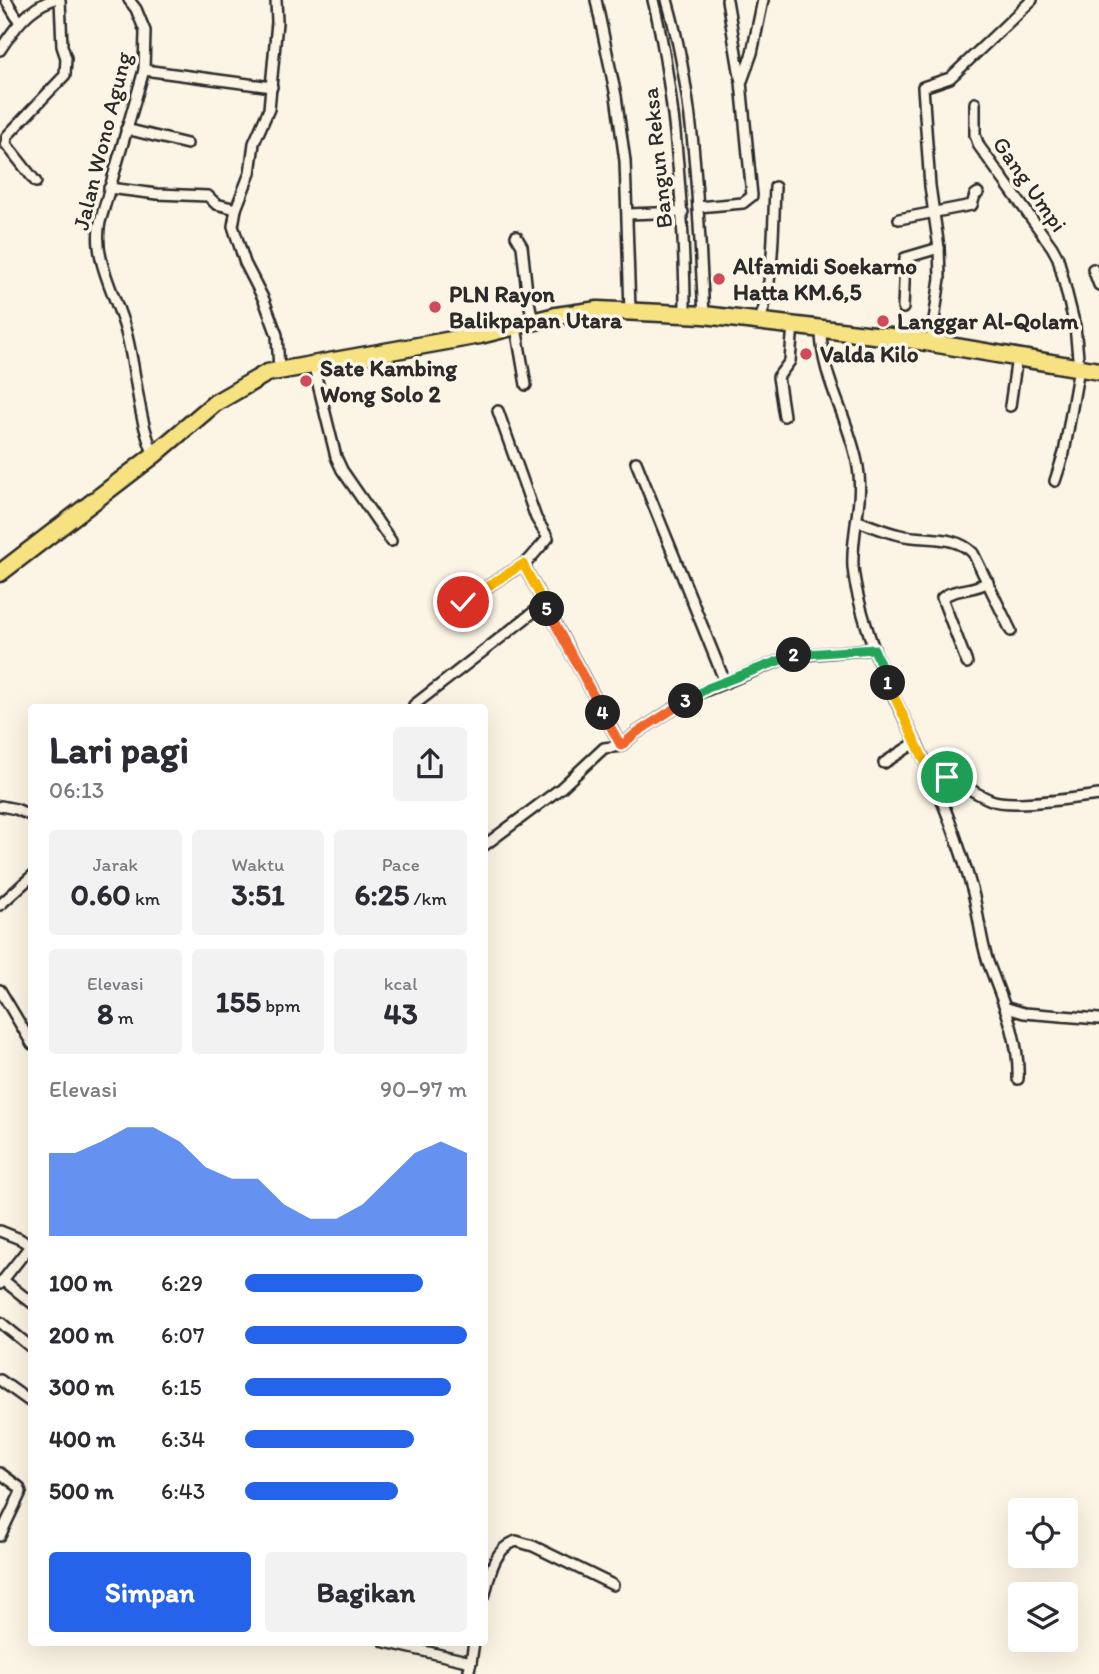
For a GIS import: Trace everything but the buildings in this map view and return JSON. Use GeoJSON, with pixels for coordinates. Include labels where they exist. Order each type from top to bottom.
{"type":"FeatureCollection","features":[{"type":"Feature","properties":{"kind":"highway"},"geometry":{"type":"LineString","coordinates":[[0,573],[154,455],[215,403],[267,373],[516,327],[533,321],[598,310],[704,315],[931,342],[1099,371]]}},
{"type":"Feature","properties":{"kind":"street"},"geometry":{"type":"LineString","coordinates":[[6,0],[19,21]]}},
{"type":"Feature","properties":{"kind":"street"},"geometry":{"type":"LineString","coordinates":[[0,50],[19,21],[41,2],[52,0]]}},
{"type":"Feature","properties":{"kind":"street"},"geometry":{"type":"LineString","coordinates":[[36,182],[6,144],[8,136],[65,75],[66,58],[62,46],[60,0]]}},
{"type":"Feature","properties":{"kind":"street","name":"Jalan Wono Agung"},"geometry":{"type":"LineString","coordinates":[[129,0],[145,31],[144,70],[109,188],[97,244],[126,332],[144,431],[154,455]]}},
{"type":"Feature","properties":{"kind":"street"},"geometry":{"type":"LineString","coordinates":[[276,0],[277,22],[269,109],[254,144],[250,173],[236,209],[234,233],[277,335],[279,369]]}},
{"type":"Feature","properties":{"kind":"street"},"geometry":{"type":"LineString","coordinates":[[596,0],[625,161],[630,310]]}},
{"type":"Feature","properties":{"kind":"street","name":"Bangun Reksa"},"geometry":{"type":"LineString","coordinates":[[653,0],[669,88],[683,212],[685,314]]}},
{"type":"Feature","properties":{"kind":"street"},"geometry":{"type":"LineString","coordinates":[[667,0],[685,86],[698,207],[704,315]]}},
{"type":"Feature","properties":{"kind":"street"},"geometry":{"type":"LineString","coordinates":[[698,207],[743,203],[752,196],[741,82],[727,0]]}},
{"type":"Feature","properties":{"kind":"street"},"geometry":{"type":"LineString","coordinates":[[741,82],[752,53],[764,0]]}},
{"type":"Feature","properties":{"kind":"street"},"geometry":{"type":"LineString","coordinates":[[931,342],[940,278],[923,87],[950,78],[1032,0]]}},
{"type":"Feature","properties":{"kind":"street"},"geometry":{"type":"LineString","coordinates":[[144,70],[272,87]]}},
{"type":"Feature","properties":{"kind":"street"},"geometry":{"type":"LineString","coordinates":[[669,88],[685,86]]}},
{"type":"Feature","properties":{"kind":"street","name":"Gang Umpi"},"geometry":{"type":"LineString","coordinates":[[975,103],[975,135],[979,146],[1024,206],[1058,258],[1075,326],[1079,368],[1064,453],[1055,481]]}},
{"type":"Feature","properties":{"kind":"street"},"geometry":{"type":"LineString","coordinates":[[126,129],[187,144]]}},
{"type":"Feature","properties":{"kind":"street"},"geometry":{"type":"LineString","coordinates":[[760,321],[771,270],[775,187]]}},
{"type":"Feature","properties":{"kind":"street"},"geometry":{"type":"LineString","coordinates":[[109,188],[157,194],[208,196],[216,204],[236,209]]}},
{"type":"Feature","properties":{"kind":"street"},"geometry":{"type":"LineString","coordinates":[[899,219],[933,210],[972,205],[978,193]]}},
{"type":"Feature","properties":{"kind":"street"},"geometry":{"type":"LineString","coordinates":[[628,214],[683,212]]}},
{"type":"Feature","properties":{"kind":"street"},"geometry":{"type":"LineString","coordinates":[[516,236],[522,246],[533,321]]}},
{"type":"Feature","properties":{"kind":"street"},"geometry":{"type":"LineString","coordinates":[[903,308],[905,258],[939,248]]}},
{"type":"Feature","properties":{"kind":"street"},"geometry":{"type":"LineString","coordinates":[[1093,269],[1099,285]]}},
{"type":"Feature","properties":{"kind":"street"},"geometry":{"type":"LineString","coordinates":[[784,416],[778,377],[790,361],[793,325]]}},
{"type":"Feature","properties":{"kind":"street"},"geometry":{"type":"LineString","coordinates":[[516,327],[526,386]]}},
{"type":"Feature","properties":{"kind":"street"},"geometry":{"type":"LineString","coordinates":[[821,330],[826,372],[858,463],[861,490],[853,568],[874,649],[931,775],[973,890],[987,959],[1007,1009],[1018,1064],[1017,1079]]}},
{"type":"Feature","properties":{"kind":"street"},"geometry":{"type":"LineString","coordinates":[[1010,406],[1017,357]]}},
{"type":"Feature","properties":{"kind":"street"},"geometry":{"type":"LineString","coordinates":[[313,364],[327,428],[342,470],[391,541]]}},
{"type":"Feature","properties":{"kind":"street"},"geometry":{"type":"LineString","coordinates":[[463,602],[523,564],[548,538],[536,518],[498,411]]}},
{"type":"Feature","properties":{"kind":"street"},"geometry":{"type":"LineString","coordinates":[[636,463],[725,682]]}},
{"type":"Feature","properties":{"kind":"street"},"geometry":{"type":"LineString","coordinates":[[858,521],[898,535],[925,540],[946,539],[966,545],[988,582],[1010,631]]}},
{"type":"Feature","properties":{"kind":"street"},"geometry":{"type":"LineString","coordinates":[[523,564],[621,746]]}},
{"type":"Feature","properties":{"kind":"street"},"geometry":{"type":"LineString","coordinates":[[967,663],[942,598],[946,594],[977,588],[988,582]]}},
{"type":"Feature","properties":{"kind":"street"},"geometry":{"type":"LineString","coordinates":[[415,704],[544,604]]}},
{"type":"Feature","properties":{"kind":"street"},"geometry":{"type":"LineString","coordinates":[[488,843],[561,788],[604,748],[621,746],[636,733],[695,695],[791,656],[874,649]]}},
{"type":"Feature","properties":{"kind":"street"},"geometry":{"type":"LineString","coordinates":[[884,763],[915,743]]}},
{"type":"Feature","properties":{"kind":"street"},"geometry":{"type":"LineString","coordinates":[[931,775],[953,779],[991,800],[1001,802],[1049,801],[1099,795]]}},
{"type":"Feature","properties":{"kind":"street"},"geometry":{"type":"LineString","coordinates":[[1,806],[28,814]]}},
{"type":"Feature","properties":{"kind":"street"},"geometry":{"type":"LineString","coordinates":[[0,905],[28,880]]}},
{"type":"Feature","properties":{"kind":"street"},"geometry":{"type":"LineString","coordinates":[[0,990],[28,1037]]}},
{"type":"Feature","properties":{"kind":"street"},"geometry":{"type":"LineString","coordinates":[[1007,1009],[1024,1013],[1099,1019]]}},
{"type":"Feature","properties":{"kind":"street"},"geometry":{"type":"LineString","coordinates":[[0,1231],[28,1245]]}},
{"type":"Feature","properties":{"kind":"street"},"geometry":{"type":"LineString","coordinates":[[28,1251],[2,1282],[28,1300]]}},
{"type":"Feature","properties":{"kind":"street"},"geometry":{"type":"LineString","coordinates":[[0,1322],[28,1345]]}},
{"type":"Feature","properties":{"kind":"street"},"geometry":{"type":"LineString","coordinates":[[1,1382],[28,1401]]}},
{"type":"Feature","properties":{"kind":"street"},"geometry":{"type":"LineString","coordinates":[[0,1473],[19,1487],[21,1492],[1,1533]]}},
{"type":"Feature","properties":{"kind":"street"},"geometry":{"type":"LineString","coordinates":[[488,1583],[495,1558],[503,1547],[516,1541],[533,1546],[613,1585]]}},
{"type":"Feature","properties":{"kind":"street"},"geometry":{"type":"LineString","coordinates":[[402,1646],[471,1662]]}},
{"type":"Feature","properties":{"kind":"street"},"geometry":{"type":"LineString","coordinates":[[468,1674],[473,1646]]}},
{"type":"Feature","properties":{"kind":"place","name":"Alfamidi Soekarno Hatta KM.6,5"},"geometry":{"type":"Point","coordinates":[719,279]}},
{"type":"Feature","properties":{"kind":"place","name":"PLN Rayon Balikpapan Utara"},"geometry":{"type":"Point","coordinates":[435,307]}},
{"type":"Feature","properties":{"kind":"place","name":"Langgar Al-Qolam"},"geometry":{"type":"Point","coordinates":[883,321]}},
{"type":"Feature","properties":{"kind":"place","name":"Valda Kilo"},"geometry":{"type":"Point","coordinates":[806,354]}},
{"type":"Feature","properties":{"kind":"place","name":"Sate Kambing Wong Solo 2"},"geometry":{"type":"Point","coordinates":[306,381]}},
{"type":"Feature","properties":{"kind":"route"},"geometry":{"type":"LineString","coordinates":[[463,602],[523,564],[621,746],[636,733],[695,695],[775,662],[808,653],[874,649],[900,712],[931,775],[947,777]]}}]}
